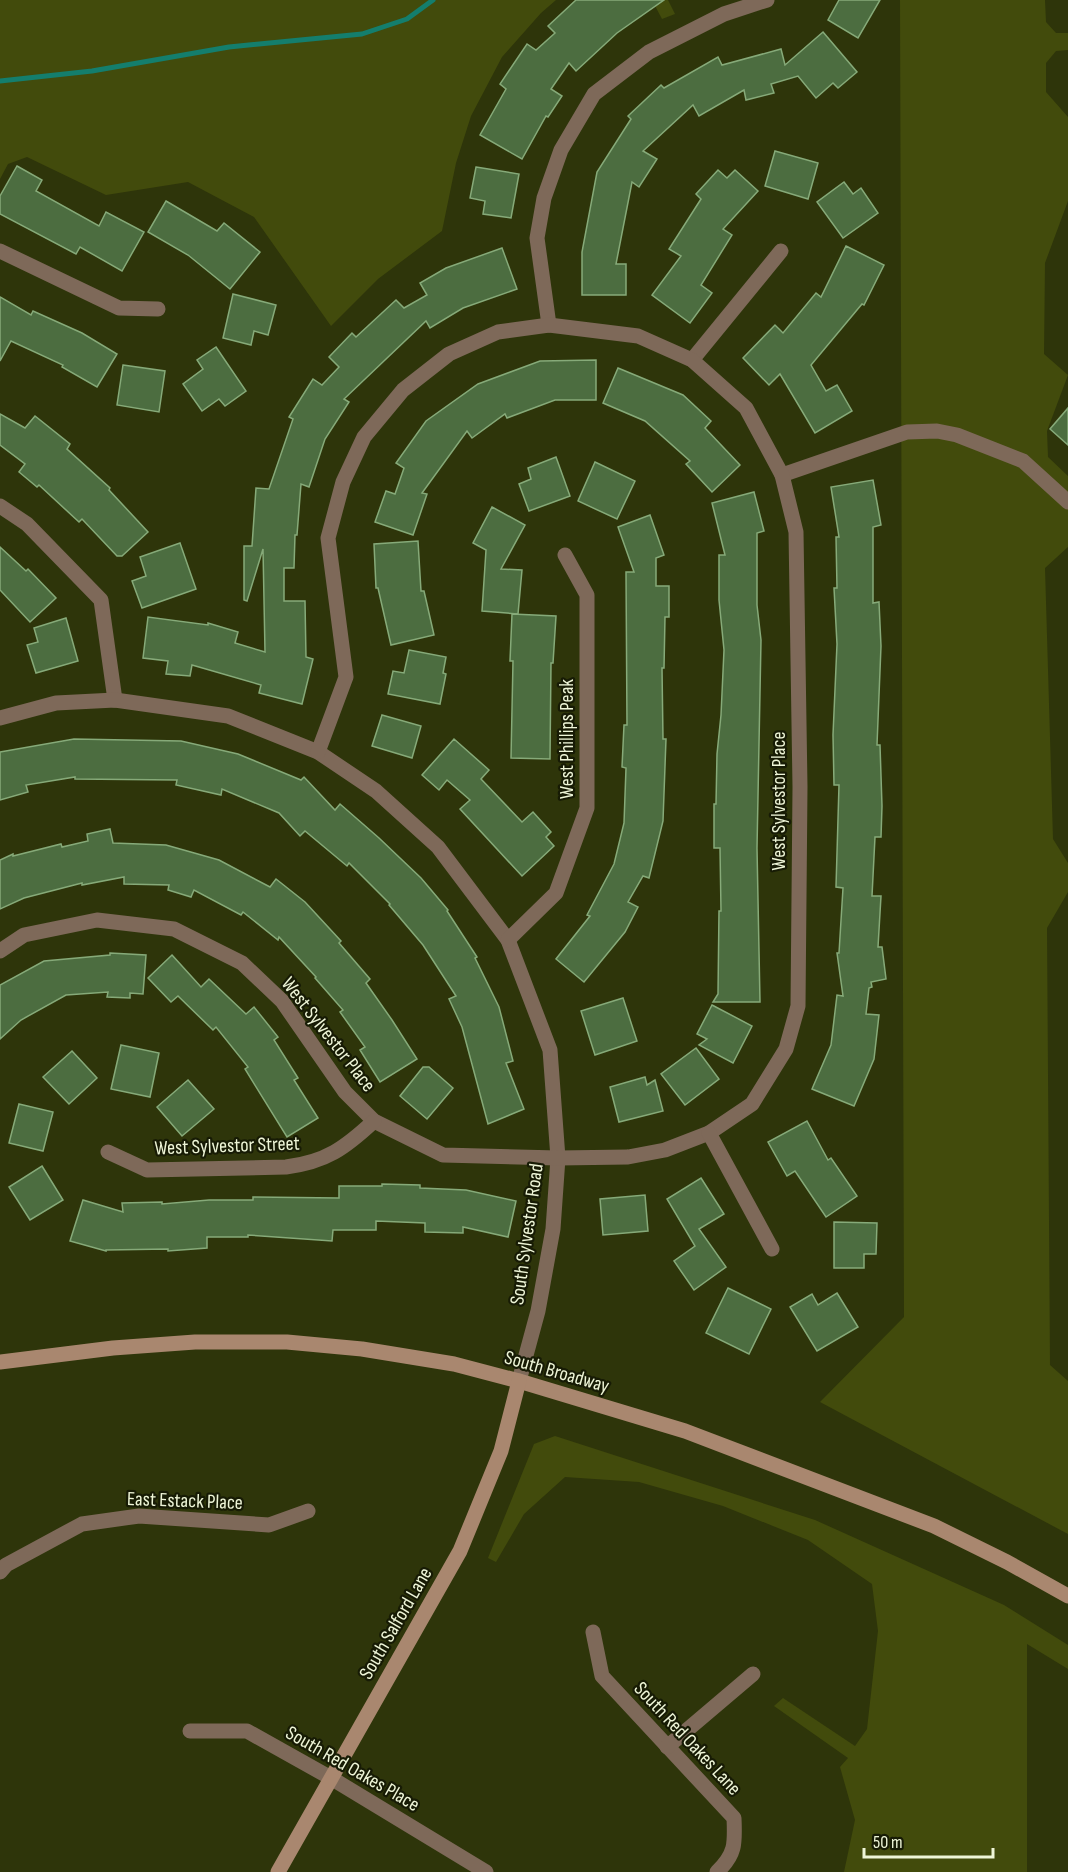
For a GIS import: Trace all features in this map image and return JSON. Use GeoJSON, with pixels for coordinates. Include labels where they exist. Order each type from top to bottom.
{"type":"FeatureCollection","features":[{"type":"Feature","properties":{"kind":"main road","name":"South Broadway"},"geometry":{"type":"LineString","coordinates":[[0,1362],[113,1348],[195,1342],[287,1342],[362,1349],[454,1364],[685,1431],[930,1525],[1007,1562],[1068,1596]]}},
{"type":"Feature","properties":{"kind":"main road","name":"South Salford Lane"},"geometry":{"type":"LineString","coordinates":[[278,1872],[460,1551],[501,1451],[519,1381]]}},
{"type":"Feature","properties":{"kind":"street"},"geometry":{"type":"LineString","coordinates":[[549,325],[537,238],[544,198],[561,150],[594,94],[649,52],[724,14],[767,0]]}},
{"type":"Feature","properties":{"kind":"street"},"geometry":{"type":"LineString","coordinates":[[0,251],[118,308],[158,309]]}},
{"type":"Feature","properties":{"kind":"street"},"geometry":{"type":"LineString","coordinates":[[692,360],[781,251]]}},
{"type":"Feature","properties":{"kind":"street","name":"West Sylvestor Place"},"geometry":{"type":"LineString","coordinates":[[0,951],[24,935],[97,920],[174,928],[242,963],[282,1001],[345,1092],[374,1121],[443,1155],[628,1157],[665,1150],[709,1133],[752,1104],[786,1049],[798,1006],[800,787],[796,532],[782,476],[746,408],[692,360],[638,336],[549,325],[498,332],[449,354],[403,390],[364,437],[343,482],[328,538],[346,677],[318,752]]}},
{"type":"Feature","properties":{"kind":"street"},"geometry":{"type":"LineString","coordinates":[[782,476],[907,432],[937,431],[957,435],[1023,461],[1068,502]]}},
{"type":"Feature","properties":{"kind":"street"},"geometry":{"type":"LineString","coordinates":[[0,506],[27,524],[101,600],[115,700]]}},
{"type":"Feature","properties":{"kind":"street","name":"West Phillips Peak"},"geometry":{"type":"LineString","coordinates":[[508,940],[556,893],[587,808],[587,595],[565,555]]}},
{"type":"Feature","properties":{"kind":"street","name":"South Sylvestor Road"},"geometry":{"type":"LineString","coordinates":[[0,718],[56,703],[115,700],[228,716],[318,752],[376,791],[438,847],[508,940],[550,1050],[558,1158],[553,1229],[538,1311],[519,1381]]}},
{"type":"Feature","properties":{"kind":"street","name":"West Sylvestor Street"},"geometry":{"type":"LineString","coordinates":[[108,1152],[147,1170],[286,1167],[308,1164],[347,1146],[374,1121]]}},
{"type":"Feature","properties":{"kind":"street"},"geometry":{"type":"LineString","coordinates":[[709,1133],[772,1250]]}},
{"type":"Feature","properties":{"kind":"street","name":"East Estack Place"},"geometry":{"type":"LineString","coordinates":[[0,1572],[6,1565],[82,1524],[138,1516],[269,1525],[308,1511]]}},
{"type":"Feature","properties":{"kind":"street","name":"South Red Oakes Lane"},"geometry":{"type":"LineString","coordinates":[[593,1632],[602,1676],[734,1818],[735,1844],[728,1862],[717,1872]]}},
{"type":"Feature","properties":{"kind":"street"},"geometry":{"type":"LineString","coordinates":[[667,1747],[753,1674]]}},
{"type":"Feature","properties":{"kind":"street","name":"South Red Oakes Place"},"geometry":{"type":"LineString","coordinates":[[190,1731],[247,1731],[331,1778],[486,1872]]}},
{"type":"Feature","properties":{"kind":"green space"},"geometry":{"type":"Polygon","coordinates":[[[0,0],[556,0],[541,13],[502,57],[471,116],[456,163],[442,231],[378,279],[331,326],[254,217],[188,182],[106,195],[27,157],[8,164],[0,179],[0,0]]]}},
{"type":"Feature","properties":{"kind":"green space"},"geometry":{"type":"Polygon","coordinates":[[[652,0],[668,0],[675,14],[662,19],[652,0]]]}},
{"type":"Feature","properties":{"kind":"green space"},"geometry":{"type":"Polygon","coordinates":[[[900,0],[1045,0],[1046,22],[1056,33],[1068,33],[1068,50],[1056,51],[1046,63],[1046,92],[1068,117],[1068,201],[1045,263],[1044,354],[1068,375],[1047,431],[1048,457],[1068,476],[1068,547],[1045,568],[1053,839],[1068,863],[1068,892],[1047,928],[1050,1365],[1068,1381],[1068,1534],[820,1402],[904,1317],[900,0]]]}},
{"type":"Feature","properties":{"kind":"green space"},"geometry":{"type":"Polygon","coordinates":[[[555,1436],[815,1520],[1004,1605],[1068,1645],[1068,1669],[1027,1644],[1027,1872],[844,1872],[855,1820],[840,1767],[848,1758],[774,1706],[783,1698],[855,1746],[867,1729],[878,1631],[872,1584],[808,1540],[723,1506],[639,1482],[565,1477],[524,1514],[496,1562],[488,1558],[534,1444],[555,1436]]]}},
{"type":"Feature","properties":{"kind":"building"},"geometry":{"type":"Polygon","coordinates":[[[576,0],[664,0],[617,33],[576,71],[569,63],[551,89],[562,96],[548,117],[546,116],[522,159],[480,135],[506,89],[500,84],[527,44],[536,50],[555,33],[548,26],[576,0]]]}},
{"type":"Feature","properties":{"kind":"building"},"geometry":{"type":"Polygon","coordinates":[[[839,0],[880,0],[858,38],[828,20],[839,0]]]}},
{"type":"Feature","properties":{"kind":"building"},"geometry":{"type":"Polygon","coordinates":[[[823,32],[857,72],[838,88],[833,83],[816,98],[798,76],[771,84],[774,93],[746,100],[744,90],[699,116],[693,105],[643,151],[657,159],[639,187],[632,182],[616,264],[626,264],[626,295],[582,295],[582,252],[597,172],[631,119],[628,116],[661,85],[664,88],[718,57],[722,65],[781,49],[785,65],[823,32]]]}},
{"type":"Feature","properties":{"kind":"building"},"geometry":{"type":"Polygon","coordinates":[[[775,151],[818,163],[808,199],[765,186],[775,151]]]}},
{"type":"Feature","properties":{"kind":"building"},"geometry":{"type":"Polygon","coordinates":[[[17,166],[42,180],[36,191],[99,226],[106,212],[144,232],[122,271],[80,247],[76,254],[0,214],[0,196],[17,166]]]}},
{"type":"Feature","properties":{"kind":"building"},"geometry":{"type":"Polygon","coordinates":[[[476,167],[519,174],[511,218],[483,214],[485,201],[470,198],[476,167]]]}},
{"type":"Feature","properties":{"kind":"building"},"geometry":{"type":"Polygon","coordinates":[[[718,170],[727,178],[735,170],[758,191],[723,229],[732,235],[701,285],[712,293],[690,323],[652,295],[681,256],[669,249],[701,199],[696,194],[718,170]]]}},
{"type":"Feature","properties":{"kind":"building"},"geometry":{"type":"Polygon","coordinates":[[[844,182],[853,194],[861,188],[878,213],[843,238],[817,202],[844,182]]]}},
{"type":"Feature","properties":{"kind":"building"},"geometry":{"type":"Polygon","coordinates":[[[166,201],[217,231],[224,223],[260,252],[230,289],[188,255],[148,232],[166,201]]]}},
{"type":"Feature","properties":{"kind":"building"},"geometry":{"type":"Polygon","coordinates":[[[846,246],[884,265],[864,305],[862,304],[811,365],[826,391],[837,385],[852,411],[815,433],[780,374],[769,385],[743,358],[775,325],[783,333],[816,293],[821,297],[846,246]]]}},
{"type":"Feature","properties":{"kind":"building"},"geometry":{"type":"Polygon","coordinates":[[[502,248],[517,289],[463,308],[430,328],[426,321],[344,399],[349,402],[325,439],[309,487],[301,484],[294,568],[284,568],[284,601],[305,601],[306,657],[313,659],[302,704],[259,693],[261,685],[192,665],[190,676],[166,674],[168,661],[143,658],[148,617],[208,625],[208,623],[238,632],[235,643],[265,652],[263,549],[247,601],[244,600],[244,546],[252,546],[256,488],[269,489],[293,419],[289,417],[313,379],[322,385],[339,367],[329,357],[352,333],[356,337],[396,300],[404,308],[427,295],[420,283],[446,268],[502,248]]]}},
{"type":"Feature","properties":{"kind":"building"},"geometry":{"type":"Polygon","coordinates":[[[233,294],[276,305],[268,335],[254,331],[251,345],[223,338],[233,294]]]}},
{"type":"Feature","properties":{"kind":"building"},"geometry":{"type":"Polygon","coordinates":[[[0,297],[31,315],[33,311],[82,333],[117,354],[97,387],[62,367],[63,365],[11,341],[0,361],[0,297]]]}},
{"type":"Feature","properties":{"kind":"building"},"geometry":{"type":"Polygon","coordinates":[[[216,347],[246,391],[225,406],[219,399],[202,411],[183,384],[203,369],[197,360],[216,347]]]}},
{"type":"Feature","properties":{"kind":"building"},"geometry":{"type":"Polygon","coordinates":[[[596,360],[596,400],[555,400],[507,418],[505,414],[472,438],[467,431],[422,493],[427,494],[413,535],[375,522],[386,491],[395,494],[404,468],[396,463],[426,421],[478,384],[540,361],[596,360]]]}},
{"type":"Feature","properties":{"kind":"building"},"geometry":{"type":"Polygon","coordinates":[[[123,365],[165,371],[159,412],[117,405],[123,365]]]}},
{"type":"Feature","properties":{"kind":"building"},"geometry":{"type":"Polygon","coordinates":[[[618,368],[683,395],[711,421],[705,428],[740,465],[712,492],[686,464],[690,461],[645,421],[603,403],[618,368]]]}},
{"type":"Feature","properties":{"kind":"building"},"geometry":{"type":"Polygon","coordinates":[[[1068,408],[1068,445],[1050,429],[1068,408]]]}},
{"type":"Feature","properties":{"kind":"building"},"geometry":{"type":"Polygon","coordinates":[[[0,414],[25,428],[35,416],[70,444],[67,449],[110,488],[109,490],[148,532],[122,556],[117,556],[82,519],[79,522],[39,485],[37,487],[19,472],[25,464],[0,445],[0,414]]]}},
{"type":"Feature","properties":{"kind":"building"},"geometry":{"type":"Polygon","coordinates":[[[556,457],[570,496],[529,511],[519,484],[531,479],[528,468],[556,457]]]}},
{"type":"Feature","properties":{"kind":"building"},"geometry":{"type":"Polygon","coordinates":[[[595,462],[635,481],[617,519],[578,501],[595,462]]]}},
{"type":"Feature","properties":{"kind":"building"},"geometry":{"type":"Polygon","coordinates":[[[873,480],[881,525],[873,527],[873,603],[879,602],[881,646],[877,745],[880,745],[882,806],[881,837],[875,837],[872,896],[881,896],[878,947],[882,947],[886,979],[871,982],[872,987],[869,988],[866,1014],[879,1015],[874,1059],[854,1106],[812,1089],[831,1045],[837,995],[843,996],[837,953],[839,953],[843,888],[836,887],[839,785],[834,785],[833,735],[837,644],[834,588],[837,588],[836,537],[839,537],[831,487],[873,480]]]}},
{"type":"Feature","properties":{"kind":"building"},"geometry":{"type":"Polygon","coordinates":[[[754,492],[764,531],[757,533],[757,605],[761,640],[757,848],[760,1002],[713,1002],[718,994],[719,911],[721,911],[720,848],[714,848],[714,804],[716,804],[724,650],[719,600],[719,555],[725,555],[712,503],[754,492]]]}},
{"type":"Feature","properties":{"kind":"building"},"geometry":{"type":"Polygon","coordinates":[[[492,507],[525,525],[501,569],[522,570],[518,614],[482,611],[486,550],[473,543],[492,507]]]}},
{"type":"Feature","properties":{"kind":"building"},"geometry":{"type":"Polygon","coordinates":[[[650,515],[664,555],[656,558],[656,586],[669,586],[669,617],[665,617],[664,668],[662,668],[663,739],[666,739],[663,821],[649,878],[643,876],[628,902],[638,907],[625,932],[584,982],[556,959],[590,916],[587,915],[614,864],[624,823],[626,768],[622,767],[624,725],[627,725],[626,572],[634,572],[618,527],[650,515]]]}},
{"type":"Feature","properties":{"kind":"building"},"geometry":{"type":"Polygon","coordinates":[[[418,541],[421,591],[424,591],[434,635],[391,645],[378,588],[376,588],[374,544],[418,541]]]}},
{"type":"Feature","properties":{"kind":"building"},"geometry":{"type":"Polygon","coordinates":[[[180,543],[196,589],[142,608],[132,581],[146,576],[140,557],[180,543]]]}},
{"type":"Feature","properties":{"kind":"building"},"geometry":{"type":"Polygon","coordinates":[[[0,547],[26,571],[28,569],[56,598],[30,622],[0,590],[0,547]]]}},
{"type":"Feature","properties":{"kind":"building"},"geometry":{"type":"Polygon","coordinates":[[[512,614],[556,616],[553,663],[551,663],[550,759],[511,758],[512,614]]]}},
{"type":"Feature","properties":{"kind":"building"},"geometry":{"type":"Polygon","coordinates":[[[66,618],[78,661],[36,673],[27,645],[38,642],[34,628],[66,618]]]}},
{"type":"Feature","properties":{"kind":"building"},"geometry":{"type":"Polygon","coordinates":[[[409,650],[446,657],[443,673],[446,674],[440,704],[388,694],[393,671],[404,673],[409,650]]]}},
{"type":"Feature","properties":{"kind":"building"},"geometry":{"type":"Polygon","coordinates":[[[382,715],[421,726],[412,758],[372,746],[382,715]]]}},
{"type":"Feature","properties":{"kind":"building"},"geometry":{"type":"Polygon","coordinates":[[[74,739],[181,741],[238,754],[301,780],[304,777],[335,810],[340,804],[421,878],[448,910],[477,957],[475,958],[499,1007],[513,1061],[506,1063],[524,1109],[488,1124],[462,1027],[449,999],[456,996],[423,945],[390,904],[349,863],[347,866],[305,831],[300,836],[279,813],[222,789],[221,795],[176,785],[177,780],[75,779],[75,777],[26,785],[28,792],[0,800],[0,752],[74,739]]]}},
{"type":"Feature","properties":{"kind":"building"},"geometry":{"type":"Polygon","coordinates":[[[454,739],[489,770],[481,779],[522,822],[533,812],[551,832],[546,837],[554,846],[522,876],[460,809],[470,800],[447,780],[439,790],[422,775],[454,739]]]}},
{"type":"Feature","properties":{"kind":"building"},"geometry":{"type":"Polygon","coordinates":[[[110,829],[113,843],[166,845],[219,860],[270,887],[276,879],[305,902],[341,941],[339,943],[370,979],[366,983],[417,1059],[380,1082],[360,1050],[365,1047],[340,1012],[343,1010],[279,937],[278,940],[243,912],[241,915],[194,890],[191,897],[168,890],[169,885],[124,884],[124,877],[82,885],[82,883],[24,898],[0,909],[0,860],[13,854],[13,856],[61,844],[62,847],[88,841],[87,834],[110,829]]]}},
{"type":"Feature","properties":{"kind":"building"},"geometry":{"type":"Polygon","coordinates":[[[110,953],[146,955],[143,994],[130,993],[130,998],[107,997],[108,992],[66,995],[21,1020],[0,1039],[0,985],[44,961],[110,955],[110,953]]]}},
{"type":"Feature","properties":{"kind":"building"},"geometry":{"type":"Polygon","coordinates":[[[172,955],[201,987],[209,979],[246,1014],[254,1007],[278,1037],[274,1040],[298,1078],[294,1080],[318,1118],[287,1137],[245,1069],[248,1067],[216,1027],[213,1030],[178,996],[171,1002],[148,978],[172,955]]]}},
{"type":"Feature","properties":{"kind":"building"},"geometry":{"type":"Polygon","coordinates":[[[623,998],[637,1041],[595,1055],[581,1011],[623,998]]]}},
{"type":"Feature","properties":{"kind":"building"},"geometry":{"type":"Polygon","coordinates":[[[712,1005],[752,1026],[733,1063],[699,1045],[707,1039],[697,1034],[712,1005]]]}},
{"type":"Feature","properties":{"kind":"building"},"geometry":{"type":"Polygon","coordinates":[[[121,1045],[159,1053],[150,1097],[111,1089],[121,1045]]]}},
{"type":"Feature","properties":{"kind":"building"},"geometry":{"type":"Polygon","coordinates":[[[696,1048],[719,1079],[685,1105],[661,1074],[696,1048]]]}},
{"type":"Feature","properties":{"kind":"building"},"geometry":{"type":"Polygon","coordinates":[[[72,1051],[97,1078],[69,1104],[43,1077],[72,1051]]]}},
{"type":"Feature","properties":{"kind":"building"},"geometry":{"type":"Polygon","coordinates":[[[423,1067],[429,1067],[453,1088],[427,1119],[400,1096],[423,1067]]]}},
{"type":"Feature","properties":{"kind":"building"},"geometry":{"type":"Polygon","coordinates":[[[645,1077],[647,1085],[655,1080],[663,1111],[619,1122],[610,1087],[645,1077]]]}},
{"type":"Feature","properties":{"kind":"building"},"geometry":{"type":"Polygon","coordinates":[[[188,1080],[214,1109],[182,1136],[157,1107],[188,1080]]]}},
{"type":"Feature","properties":{"kind":"building"},"geometry":{"type":"Polygon","coordinates":[[[19,1104],[53,1112],[43,1151],[9,1143],[19,1104]]]}},
{"type":"Feature","properties":{"kind":"building"},"geometry":{"type":"Polygon","coordinates":[[[807,1121],[828,1160],[831,1158],[857,1196],[826,1217],[795,1171],[787,1176],[768,1142],[807,1121]]]}},
{"type":"Feature","properties":{"kind":"building"},"geometry":{"type":"Polygon","coordinates":[[[42,1166],[63,1200],[30,1220],[9,1187],[42,1166]]]}},
{"type":"Feature","properties":{"kind":"building"},"geometry":{"type":"Polygon","coordinates":[[[701,1178],[724,1214],[699,1229],[726,1267],[694,1290],[674,1261],[695,1246],[667,1199],[701,1178]]]}},
{"type":"Feature","properties":{"kind":"building"},"geometry":{"type":"Polygon","coordinates":[[[382,1184],[466,1190],[516,1201],[508,1237],[463,1227],[463,1233],[425,1232],[425,1223],[376,1221],[376,1230],[333,1230],[332,1241],[248,1235],[248,1237],[207,1237],[207,1248],[168,1251],[168,1249],[106,1251],[70,1241],[83,1200],[123,1212],[122,1203],[162,1202],[162,1204],[209,1200],[253,1200],[253,1197],[339,1198],[339,1186],[382,1186],[382,1184]]]}},
{"type":"Feature","properties":{"kind":"building"},"geometry":{"type":"Polygon","coordinates":[[[645,1195],[648,1231],[603,1235],[600,1199],[645,1195]]]}},
{"type":"Feature","properties":{"kind":"building"},"geometry":{"type":"Polygon","coordinates":[[[834,1222],[877,1223],[876,1254],[864,1254],[864,1268],[834,1268],[834,1222]]]}},
{"type":"Feature","properties":{"kind":"building"},"geometry":{"type":"Polygon","coordinates":[[[728,1288],[771,1309],[749,1354],[706,1333],[728,1288]]]}},
{"type":"Feature","properties":{"kind":"building"},"geometry":{"type":"Polygon","coordinates":[[[837,1293],[858,1327],[817,1351],[790,1307],[812,1294],[818,1305],[837,1293]]]}},
{"type":"Feature","properties":{"kind":"waterway"},"geometry":{"type":"LineString","coordinates":[[0,81],[92,71],[229,47],[362,34],[407,19],[433,0]]}}]}
